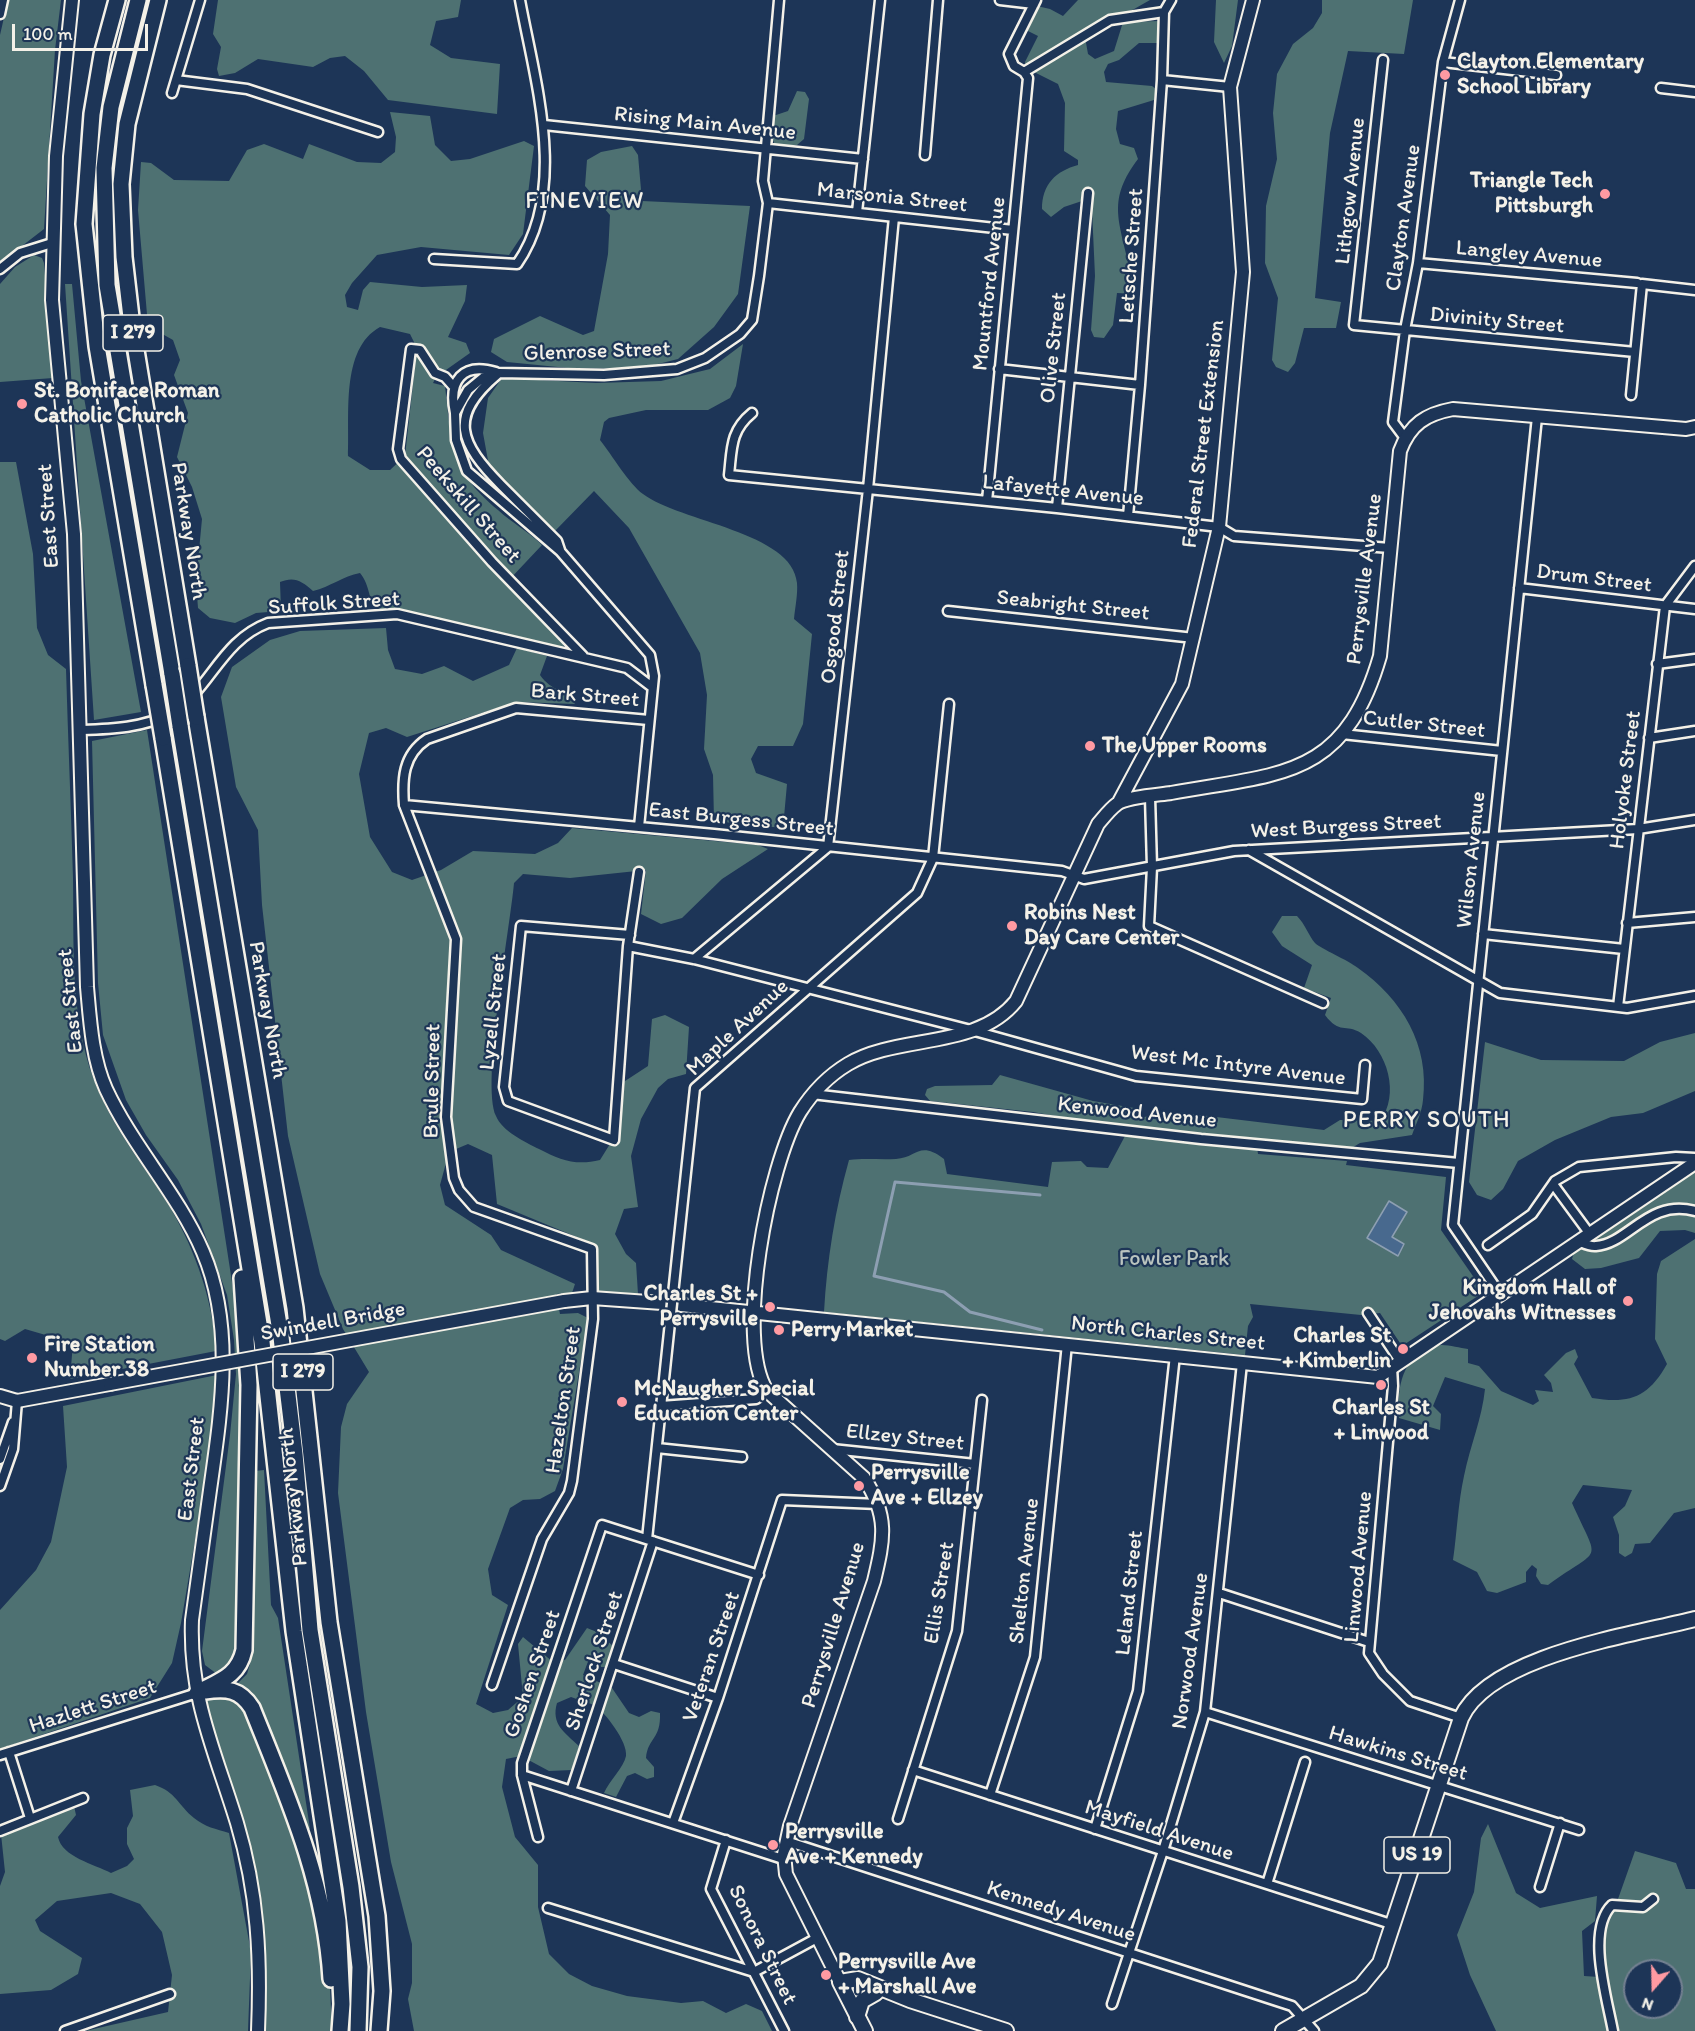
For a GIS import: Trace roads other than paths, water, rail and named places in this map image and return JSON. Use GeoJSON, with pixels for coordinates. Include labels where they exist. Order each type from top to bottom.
{"type":"FeatureCollection","features":[{"type":"Feature","properties":{"kind":"highway","name":"Parkway North"},"geometry":{"type":"LineString","coordinates":[[117,0],[102,55],[92,114],[84,224],[97,346],[262,1342],[294,1631],[338,1921],[342,2004],[340,2031]]}},
{"type":"Feature","properties":{"kind":"highway"},"geometry":{"type":"LineString","coordinates":[[138,0],[111,107],[105,158],[106,263],[118,358],[281,1337],[295,1454],[310,1629],[351,1887],[360,1967],[358,2031]]}},
{"type":"Feature","properties":{"kind":"highway","name":"Parkway North"},"geometry":{"type":"LineString","coordinates":[[158,0],[127,124],[122,184],[124,257],[132,326],[295,1308],[329,1622],[377,1916],[382,1990],[379,2031]]}},
{"type":"Feature","properties":{"kind":"highway"},"geometry":{"type":"LineString","coordinates":[[196,1693],[233,1673],[241,1664],[244,1650],[249,1385],[242,1284],[229,1198],[234,1179]]}},
{"type":"Feature","properties":{"kind":"highway"},"geometry":{"type":"LineString","coordinates":[[196,1693],[222,1689],[238,1692],[252,1708],[306,1844],[317,1887],[328,1943],[332,2031]]}},
{"type":"Feature","properties":{"kind":"main road","name":"East Street"},"geometry":{"type":"LineString","coordinates":[[72,0],[56,156],[52,243],[56,365],[74,534],[87,987],[92,1036],[105,1087],[118,1113],[179,1203],[204,1254],[217,1302],[223,1342],[222,1393],[192,1620],[191,1654],[196,1693],[206,1733],[237,1824],[258,1926],[258,2031]]}},
{"type":"Feature","properties":{"kind":"main road","name":"Federal Street Extension"},"geometry":{"type":"LineString","coordinates":[[1119,802],[1182,684],[1220,527],[1244,272],[1230,87],[1253,0]]}},
{"type":"Feature","properties":{"kind":"main road"},"geometry":{"type":"LineString","coordinates":[[1405,438],[1419,420],[1437,412],[1453,409],[1686,429],[1695,427]]}},
{"type":"Feature","properties":{"kind":"main road","name":"Perrysville Avenue"},"geometry":{"type":"LineString","coordinates":[[865,2031],[789,1882],[783,1859],[786,1841],[873,1581],[883,1542],[882,1519],[878,1504],[864,1478],[767,1391],[760,1380],[756,1360],[755,1313],[759,1243],[787,1139],[799,1114],[812,1095],[833,1074],[868,1055],[971,1030],[1005,1015],[1016,1001],[1098,824],[1119,802],[1264,776],[1306,764],[1326,752],[1342,734],[1361,708],[1380,656],[1401,451],[1405,438]]}},
{"type":"Feature","properties":{"kind":"main road","name":"North Charles Street"},"geometry":{"type":"LineString","coordinates":[[676,1309],[755,1313],[1378,1377],[1695,1163]]}},
{"type":"Feature","properties":{"kind":"main road"},"geometry":{"type":"LineString","coordinates":[[592,1298],[662,1303]]}},
{"type":"Feature","properties":{"kind":"main road","name":"Swindell Bridge"},"geometry":{"type":"LineString","coordinates":[[17,1401],[564,1301],[592,1298]]}},
{"type":"Feature","properties":{"kind":"main road"},"geometry":{"type":"LineString","coordinates":[[0,1396],[17,1401]]}},
{"type":"Feature","properties":{"kind":"main road","name":"US 19"},"geometry":{"type":"LineString","coordinates":[[1283,2031],[1353,1991],[1369,1979],[1384,1954],[1461,1718],[1472,1699],[1485,1688],[1551,1655],[1695,1619]]}},
{"type":"Feature","properties":{"kind":"main road"},"geometry":{"type":"LineString","coordinates":[[840,1982],[858,1979],[910,2000],[1006,2031]]}},
{"type":"Feature","properties":{"kind":"main road"},"geometry":{"type":"LineString","coordinates":[[840,1982],[910,2000]]}},
{"type":"Feature","properties":{"kind":"main road"},"geometry":{"type":"LineString","coordinates":[[857,2017],[862,2001],[876,1993]]}},
{"type":"Feature","properties":{"kind":"street"},"geometry":{"type":"LineString","coordinates":[[0,14],[3,0]]}},
{"type":"Feature","properties":{"kind":"street"},"geometry":{"type":"LineString","coordinates":[[172,93],[200,0]]}},
{"type":"Feature","properties":{"kind":"street"},"geometry":{"type":"LineString","coordinates":[[434,259],[517,264],[540,214],[544,196],[544,125],[520,0]]}},
{"type":"Feature","properties":{"kind":"street"},"geometry":{"type":"LineString","coordinates":[[768,203],[762,181],[779,0]]}},
{"type":"Feature","properties":{"kind":"street"},"geometry":{"type":"LineString","coordinates":[[857,213],[880,0]]}},
{"type":"Feature","properties":{"kind":"street"},"geometry":{"type":"LineString","coordinates":[[925,155],[938,0]]}},
{"type":"Feature","properties":{"kind":"street"},"geometry":{"type":"LineString","coordinates":[[1000,0],[1035,2],[1009,54],[1014,66],[1024,72],[1085,32],[1110,20],[1164,12],[1172,0]]}},
{"type":"Feature","properties":{"kind":"street","name":"Clayton Avenue"},"geometry":{"type":"LineString","coordinates":[[1405,438],[1393,422],[1405,330],[1418,263],[1443,62],[1460,0]]}},
{"type":"Feature","properties":{"kind":"street","name":"Letsche Street"},"geometry":{"type":"LineString","coordinates":[[1128,516],[1162,80],[1164,12]]}},
{"type":"Feature","properties":{"kind":"street","name":"Lithgow Avenue"},"geometry":{"type":"LineString","coordinates":[[1354,325],[1383,60]]}},
{"type":"Feature","properties":{"kind":"street"},"geometry":{"type":"LineString","coordinates":[[1443,62],[1556,75]]}},
{"type":"Feature","properties":{"kind":"street","name":"Mountford Avenue"},"geometry":{"type":"LineString","coordinates":[[987,501],[1028,78],[1024,72]]}},
{"type":"Feature","properties":{"kind":"street"},"geometry":{"type":"LineString","coordinates":[[176,80],[247,89],[378,132]]}},
{"type":"Feature","properties":{"kind":"street"},"geometry":{"type":"LineString","coordinates":[[1162,80],[1230,87]]}},
{"type":"Feature","properties":{"kind":"street"},"geometry":{"type":"LineString","coordinates":[[1661,88],[1695,92]]}},
{"type":"Feature","properties":{"kind":"street","name":"Rising Main Avenue"},"geometry":{"type":"LineString","coordinates":[[544,125],[863,159]]}},
{"type":"Feature","properties":{"kind":"street","name":"Olive Street"},"geometry":{"type":"LineString","coordinates":[[1057,508],[1088,193]]}},
{"type":"Feature","properties":{"kind":"street","name":"Marsonia Street"},"geometry":{"type":"LineString","coordinates":[[768,203],[1013,230]]}},
{"type":"Feature","properties":{"kind":"street","name":"Glenrose Street"},"geometry":{"type":"LineString","coordinates":[[455,413],[468,390],[485,376],[499,373],[604,375],[677,369],[705,358],[740,334],[752,320],[768,203]]}},
{"type":"Feature","properties":{"kind":"street","name":"Osgood Street"},"geometry":{"type":"LineString","coordinates":[[828,847],[868,489],[894,217]]}},
{"type":"Feature","properties":{"kind":"street"},"geometry":{"type":"LineString","coordinates":[[0,269],[20,253],[52,243]]}},
{"type":"Feature","properties":{"kind":"street","name":"Langley Avenue"},"geometry":{"type":"LineString","coordinates":[[1418,263],[1695,290]]}},
{"type":"Feature","properties":{"kind":"street"},"geometry":{"type":"LineString","coordinates":[[1631,395],[1639,284]]}},
{"type":"Feature","properties":{"kind":"street","name":"Divinity Street"},"geometry":{"type":"LineString","coordinates":[[1354,325],[1635,352]]}},
{"type":"Feature","properties":{"kind":"street","name":"Peekskill Street"},"geometry":{"type":"LineString","coordinates":[[453,386],[446,377],[435,373],[420,350],[411,349],[398,449],[401,459],[492,562],[583,657]]}},
{"type":"Feature","properties":{"kind":"street"},"geometry":{"type":"LineString","coordinates":[[499,373],[473,369],[462,374],[453,386],[456,440],[466,471],[561,550],[647,649],[654,669],[639,827]]}},
{"type":"Feature","properties":{"kind":"street"},"geometry":{"type":"LineString","coordinates":[[999,369],[1140,385]]}},
{"type":"Feature","properties":{"kind":"street","name":"Glenrose Street"},"geometry":{"type":"LineString","coordinates":[[499,373],[477,392],[466,417],[466,439],[478,461],[557,541],[561,550]]}},
{"type":"Feature","properties":{"kind":"street","name":"Lafayette Avenue"},"geometry":{"type":"LineString","coordinates":[[752,413],[739,423],[734,434],[729,475],[1220,527],[1234,536],[1390,548]]}},
{"type":"Feature","properties":{"kind":"street","name":"Wilson Avenue"},"geometry":{"type":"LineString","coordinates":[[1500,1294],[1453,1225],[1537,417]]}},
{"type":"Feature","properties":{"kind":"street","name":"Holyoke Street"},"geometry":{"type":"LineString","coordinates":[[1618,1007],[1665,606],[1695,566]]}},
{"type":"Feature","properties":{"kind":"street","name":"Drum Street"},"geometry":{"type":"LineString","coordinates":[[1519,588],[1695,609]]}},
{"type":"Feature","properties":{"kind":"street","name":"Seabright Street"},"geometry":{"type":"LineString","coordinates":[[948,611],[1194,638]]}},
{"type":"Feature","properties":{"kind":"street","name":"Suffolk Street"},"geometry":{"type":"LineString","coordinates":[[81,730],[119,728],[149,723],[172,712],[199,686],[236,642],[251,630],[268,624],[397,614],[627,668],[652,687]]}},
{"type":"Feature","properties":{"kind":"street"},"geometry":{"type":"LineString","coordinates":[[1658,664],[1695,659]]}},
{"type":"Feature","properties":{"kind":"street","name":"Maple Avenue"},"geometry":{"type":"LineString","coordinates":[[650,1540],[661,1406],[676,1309],[673,1294],[695,1088],[917,893],[933,858],[949,704]]}},
{"type":"Feature","properties":{"kind":"street","name":"Bark Street"},"geometry":{"type":"LineString","coordinates":[[404,805],[405,769],[417,746],[427,739],[516,708],[649,720]]}},
{"type":"Feature","properties":{"kind":"street"},"geometry":{"type":"LineString","coordinates":[[1649,738],[1695,731]]}},
{"type":"Feature","properties":{"kind":"street","name":"Cutler Street"},"geometry":{"type":"LineString","coordinates":[[1342,734],[1502,751]]}},
{"type":"Feature","properties":{"kind":"street"},"geometry":{"type":"LineString","coordinates":[[1150,797],[1152,867],[1149,926],[1323,1003]]}},
{"type":"Feature","properties":{"kind":"street","name":"East Burgess Street"},"geometry":{"type":"LineString","coordinates":[[404,805],[1062,871],[1073,875]]}},
{"type":"Feature","properties":{"kind":"street","name":"Brule Street"},"geometry":{"type":"LineString","coordinates":[[404,805],[453,929],[457,950],[446,1117],[447,1137],[459,1190],[474,1207],[592,1249]]}},
{"type":"Feature","properties":{"kind":"street","name":"West Burgess Street"},"geometry":{"type":"LineString","coordinates":[[1073,875],[1091,879],[1249,850],[1638,829],[1695,820]]}},
{"type":"Feature","properties":{"kind":"street"},"geometry":{"type":"LineString","coordinates":[[694,959],[828,847]]}},
{"type":"Feature","properties":{"kind":"street"},"geometry":{"type":"LineString","coordinates":[[1249,850],[1500,993],[1627,1008],[1695,996]]}},
{"type":"Feature","properties":{"kind":"street"},"geometry":{"type":"LineString","coordinates":[[628,946],[639,872]]}},
{"type":"Feature","properties":{"kind":"street"},"geometry":{"type":"LineString","coordinates":[[1627,923],[1695,917]]}},
{"type":"Feature","properties":{"kind":"street","name":"Lyzell Street"},"geometry":{"type":"LineString","coordinates":[[628,946],[614,1140],[508,1101],[504,1087],[521,926],[630,935]]}},
{"type":"Feature","properties":{"kind":"street"},"geometry":{"type":"LineString","coordinates":[[1483,934],[1624,949]]}},
{"type":"Feature","properties":{"kind":"street","name":"West Mc Intyre Avenue"},"geometry":{"type":"LineString","coordinates":[[628,946],[694,959],[971,1030],[1136,1076],[1362,1099],[1365,1065]]}},
{"type":"Feature","properties":{"kind":"street","name":"Kenwood Avenue"},"geometry":{"type":"LineString","coordinates":[[812,1095],[1201,1139],[1459,1163]]}},
{"type":"Feature","properties":{"kind":"street"},"geometry":{"type":"LineString","coordinates":[[1488,1245],[1532,1215],[1552,1184],[1579,1167],[1676,1157],[1695,1158]]}},
{"type":"Feature","properties":{"kind":"street"},"geometry":{"type":"LineString","coordinates":[[1552,1184],[1589,1233]]}},
{"type":"Feature","properties":{"kind":"street"},"geometry":{"type":"LineString","coordinates":[[1578,1241],[1594,1247],[1609,1242],[1650,1215],[1686,1209],[1695,1211]]}},
{"type":"Feature","properties":{"kind":"street","name":"Hazelton Street"},"geometry":{"type":"LineString","coordinates":[[492,1685],[542,1539],[569,1493],[572,1481],[593,1319],[592,1249]]}},
{"type":"Feature","properties":{"kind":"street"},"geometry":{"type":"LineString","coordinates":[[1368,1313],[1396,1364]]}},
{"type":"Feature","properties":{"kind":"street","name":"Shelton Avenue"},"geometry":{"type":"LineString","coordinates":[[990,1795],[1035,1657],[1066,1344]]}},
{"type":"Feature","properties":{"kind":"street","name":"Leland Street"},"geometry":{"type":"LineString","coordinates":[[1095,1829],[1138,1691],[1175,1355]]}},
{"type":"Feature","properties":{"kind":"street","name":"Norwood Avenue"},"geometry":{"type":"LineString","coordinates":[[1112,2004],[1163,1851],[1205,1712],[1242,1363]]}},
{"type":"Feature","properties":{"kind":"street","name":"Linwood Avenue"},"geometry":{"type":"LineString","coordinates":[[1396,1364],[1369,1642],[1370,1656],[1406,1698],[1461,1718]]}},
{"type":"Feature","properties":{"kind":"street"},"geometry":{"type":"LineString","coordinates":[[661,1406],[756,1399],[767,1391]]}},
{"type":"Feature","properties":{"kind":"street","name":"Ellis Street"},"geometry":{"type":"LineString","coordinates":[[898,1819],[957,1631],[982,1400]]}},
{"type":"Feature","properties":{"kind":"street"},"geometry":{"type":"LineString","coordinates":[[0,1486],[14,1449],[14,1419],[17,1401]]}},
{"type":"Feature","properties":{"kind":"street"},"geometry":{"type":"LineString","coordinates":[[0,1459],[14,1419]]}},
{"type":"Feature","properties":{"kind":"street"},"geometry":{"type":"LineString","coordinates":[[657,1448],[742,1457]]}},
{"type":"Feature","properties":{"kind":"street","name":"Ellzey Street"},"geometry":{"type":"LineString","coordinates":[[832,1449],[975,1464]]}},
{"type":"Feature","properties":{"kind":"street","name":"Veteran Street"},"geometry":{"type":"LineString","coordinates":[[673,1824],[718,1698],[782,1500],[878,1504]]}},
{"type":"Feature","properties":{"kind":"street","name":"Goshen Street"},"geometry":{"type":"LineString","coordinates":[[538,1837],[522,1775],[522,1763],[602,1525],[650,1540]]}},
{"type":"Feature","properties":{"kind":"street"},"geometry":{"type":"LineString","coordinates":[[650,1540],[759,1575]]}},
{"type":"Feature","properties":{"kind":"street","name":"Sherlock Street"},"geometry":{"type":"LineString","coordinates":[[572,1791],[614,1664],[650,1540]]}},
{"type":"Feature","properties":{"kind":"street"},"geometry":{"type":"LineString","coordinates":[[1219,1593],[1369,1642]]}},
{"type":"Feature","properties":{"kind":"street"},"geometry":{"type":"LineString","coordinates":[[614,1664],[718,1698]]}},
{"type":"Feature","properties":{"kind":"street","name":"Hazlett Street"},"geometry":{"type":"LineString","coordinates":[[4,1754],[196,1693]]}},
{"type":"Feature","properties":{"kind":"street","name":"Hawkins Street"},"geometry":{"type":"LineString","coordinates":[[1205,1712],[1579,1830]]}},
{"type":"Feature","properties":{"kind":"street"},"geometry":{"type":"LineString","coordinates":[[4,1754],[30,1818]]}},
{"type":"Feature","properties":{"kind":"street"},"geometry":{"type":"LineString","coordinates":[[1267,1884],[1305,1762]]}},
{"type":"Feature","properties":{"kind":"street","name":"Mayfield Avenue"},"geometry":{"type":"LineString","coordinates":[[913,1770],[1394,1925]]}},
{"type":"Feature","properties":{"kind":"street"},"geometry":{"type":"LineString","coordinates":[[522,1775],[783,1859]]}},
{"type":"Feature","properties":{"kind":"street"},"geometry":{"type":"LineString","coordinates":[[0,1831],[83,1798]]}},
{"type":"Feature","properties":{"kind":"street"},"geometry":{"type":"LineString","coordinates":[[1540,1887],[1560,1823]]}},
{"type":"Feature","properties":{"kind":"street","name":"Sonora Street"},"geometry":{"type":"LineString","coordinates":[[726,1840],[711,1889],[784,2031]]}},
{"type":"Feature","properties":{"kind":"street","name":"Kennedy Avenue"},"geometry":{"type":"LineString","coordinates":[[786,1841],[1292,2006],[1314,2031]]}},
{"type":"Feature","properties":{"kind":"street"},"geometry":{"type":"LineString","coordinates":[[1612,2031],[1599,1952],[1601,1921],[1612,1905],[1643,1907],[1653,1899]]}},
{"type":"Feature","properties":{"kind":"street"},"geometry":{"type":"LineString","coordinates":[[548,1908],[754,1972],[817,1938]]}},
{"type":"Feature","properties":{"kind":"street"},"geometry":{"type":"LineString","coordinates":[[65,2031],[170,1994]]}},
{"type":"Feature","properties":{"kind":"water"},"geometry":{"type":"Polygon","coordinates":[[[1389,1201],[1407,1212],[1392,1237],[1404,1244],[1398,1256],[1367,1238],[1389,1201]]]}},
{"type":"Feature","properties":{"kind":"waterway"},"geometry":{"type":"LineString","coordinates":[[1040,1195],[895,1182],[874,1276],[944,1292],[970,1312],[1042,1330]]}},
{"type":"Feature","properties":{"kind":"place","name":"Clayton Elementary School Library"},"geometry":{"type":"Point","coordinates":[1445,75]}},
{"type":"Feature","properties":{"kind":"place","name":"Triangle Tech Pittsburgh"},"geometry":{"type":"Point","coordinates":[1605,194]}},
{"type":"Feature","properties":{"kind":"place","name":"St. Boniface Roman Catholic Church"},"geometry":{"type":"Point","coordinates":[22,404]}},
{"type":"Feature","properties":{"kind":"place","name":"The Upper Rooms"},"geometry":{"type":"Point","coordinates":[1090,746]}},
{"type":"Feature","properties":{"kind":"place","name":"Robins Nest Day Care Center"},"geometry":{"type":"Point","coordinates":[1012,926]}},
{"type":"Feature","properties":{"kind":"place","name":"Kingdom Hall of Jehovahs Witnesses"},"geometry":{"type":"Point","coordinates":[1628,1301]}},
{"type":"Feature","properties":{"kind":"place","name":"Charles St + Perrysville"},"geometry":{"type":"Point","coordinates":[770,1307]}},
{"type":"Feature","properties":{"kind":"place","name":"Perry Market"},"geometry":{"type":"Point","coordinates":[779,1330]}},
{"type":"Feature","properties":{"kind":"place","name":"Charles St + Kimberlin"},"geometry":{"type":"Point","coordinates":[1403,1349]}},
{"type":"Feature","properties":{"kind":"place","name":"Fire Station Number 38"},"geometry":{"type":"Point","coordinates":[32,1358]}},
{"type":"Feature","properties":{"kind":"place","name":"Charles St + Linwood"},"geometry":{"type":"Point","coordinates":[1381,1385]}},
{"type":"Feature","properties":{"kind":"place","name":"McNaugher Special Education Center"},"geometry":{"type":"Point","coordinates":[622,1402]}},
{"type":"Feature","properties":{"kind":"place","name":"Perrysville Ave + Ellzey"},"geometry":{"type":"Point","coordinates":[859,1486]}},
{"type":"Feature","properties":{"kind":"place","name":"Perrysville Ave + Kennedy"},"geometry":{"type":"Point","coordinates":[773,1845]}},
{"type":"Feature","properties":{"kind":"place","name":"Perrysville Ave + Marshall Ave"},"geometry":{"type":"Point","coordinates":[826,1975]}},
{"type":"Feature","properties":{"kind":"district","name":"FINEVIEW"},"geometry":{"type":"Point","coordinates":[585,202]}},
{"type":"Feature","properties":{"kind":"district","name":"PERRY SOUTH"},"geometry":{"type":"Point","coordinates":[1427,1121]}},
{"type":"Feature","properties":{"kind":"park label","name":"Fowler Park"},"geometry":{"type":"Point","coordinates":[1174,1259]}}]}
